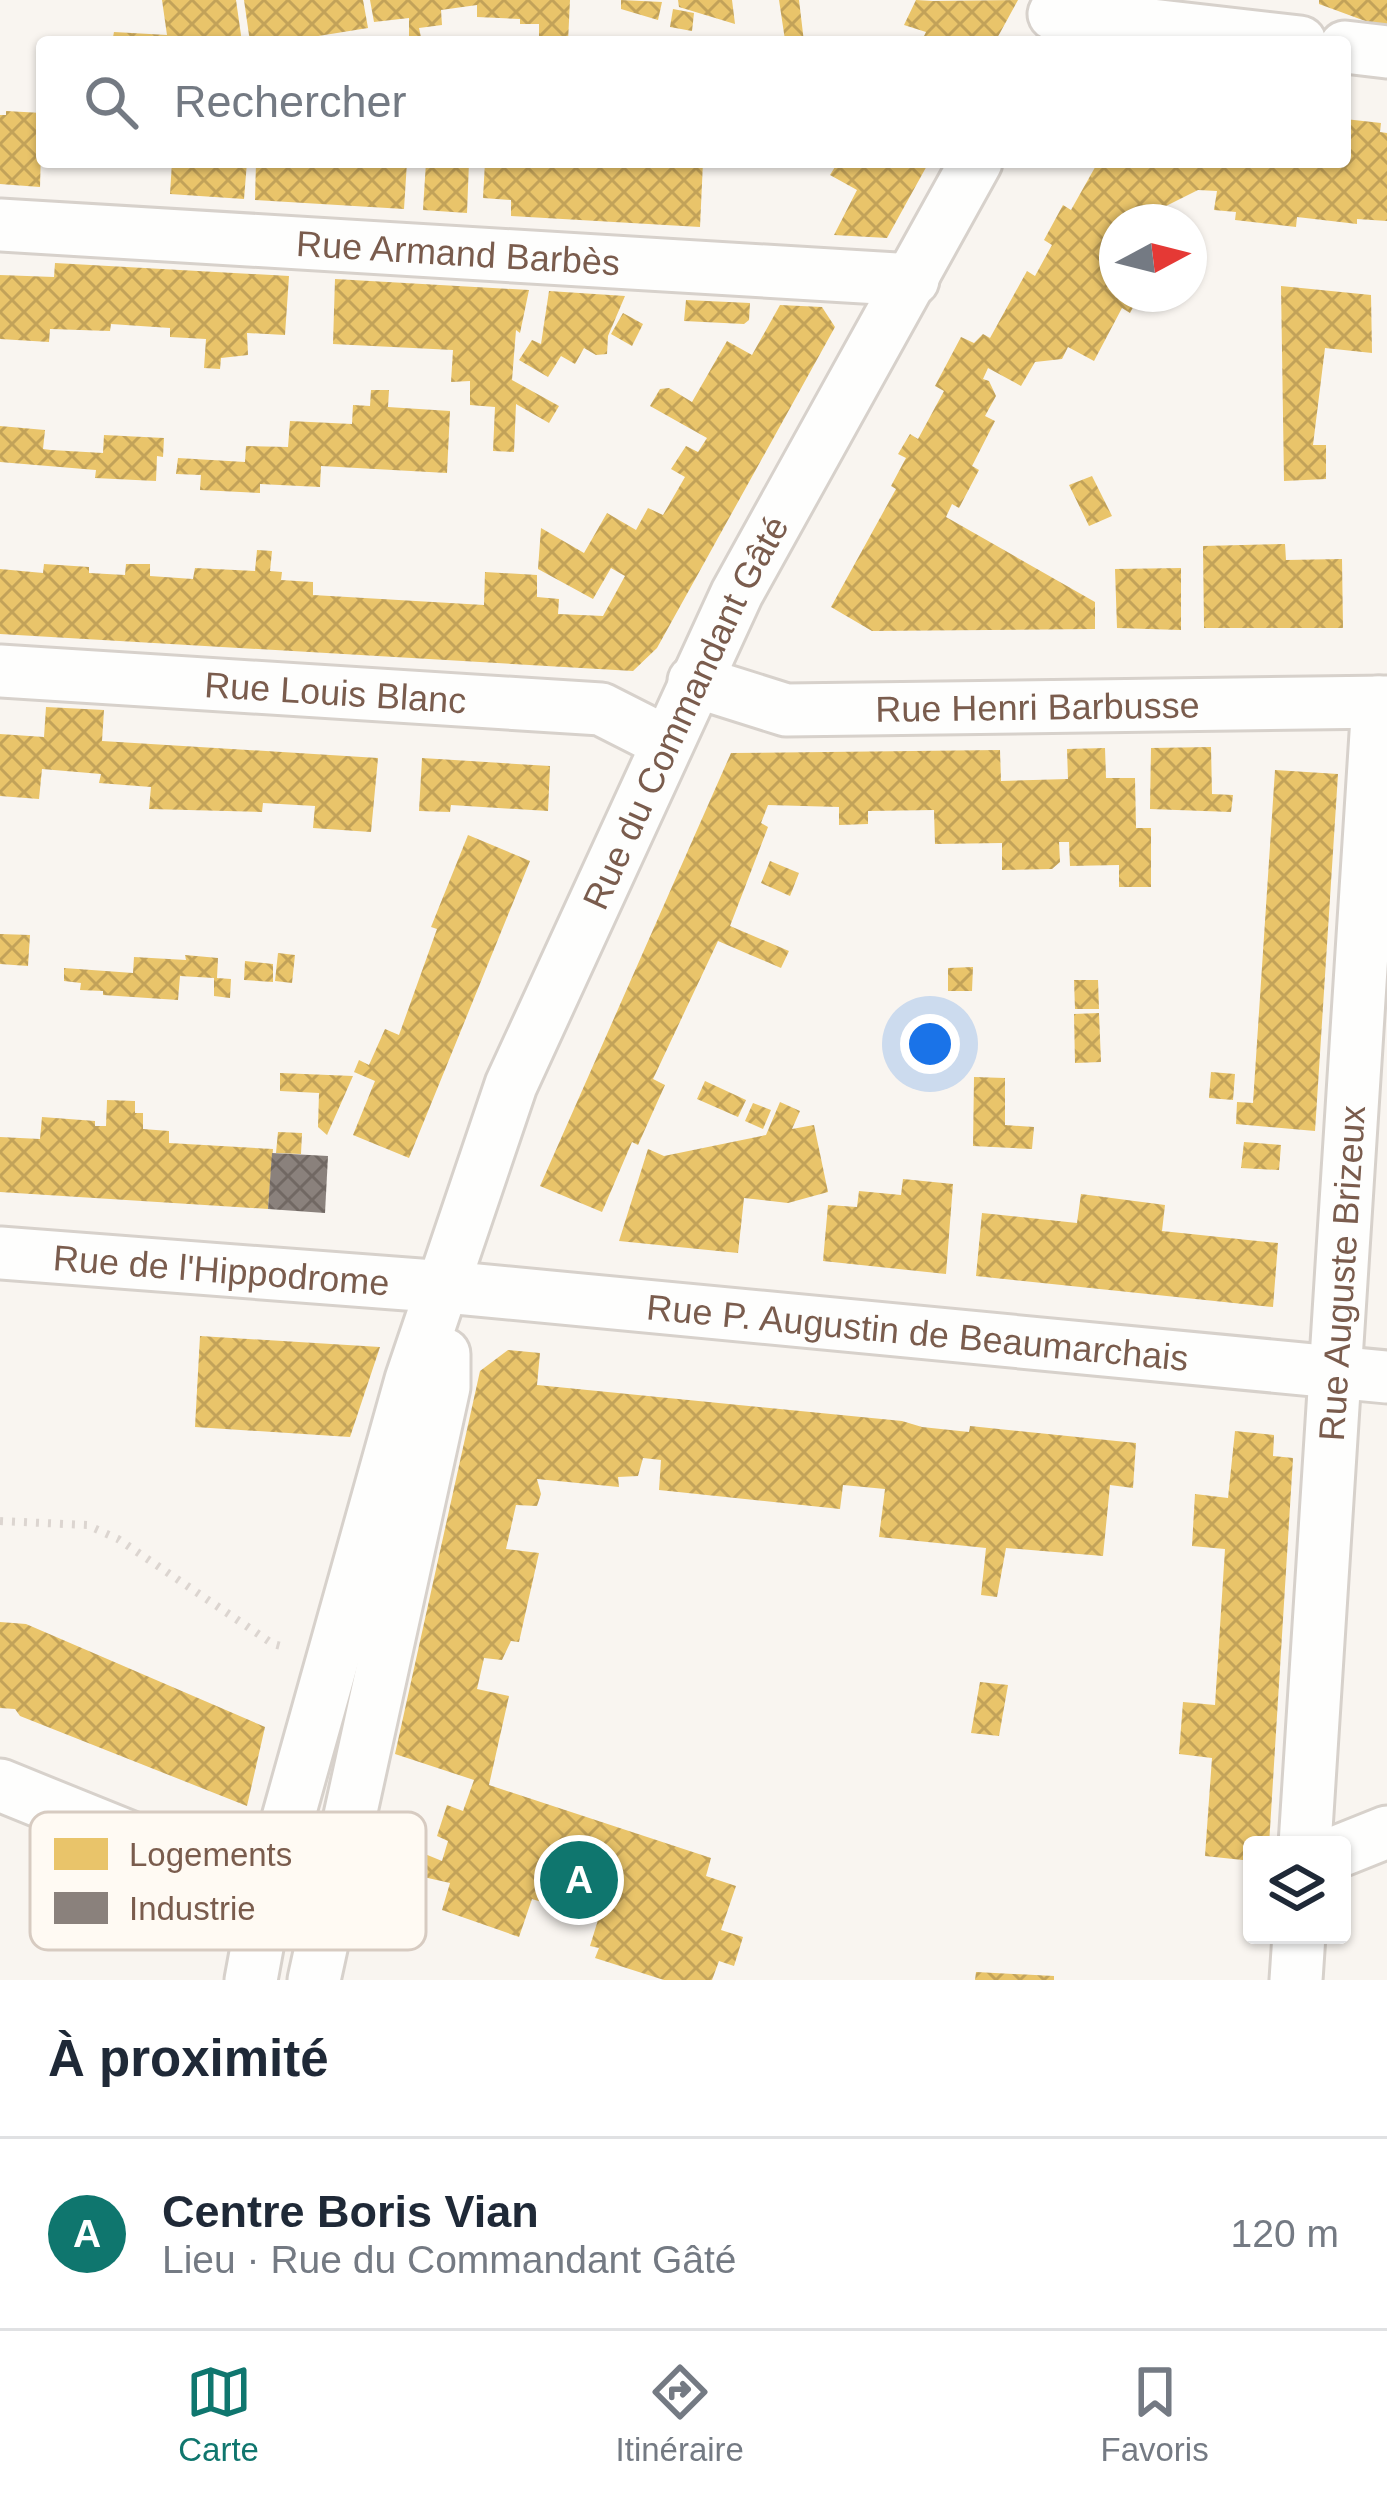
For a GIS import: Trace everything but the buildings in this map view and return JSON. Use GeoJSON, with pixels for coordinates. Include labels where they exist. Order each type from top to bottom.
{"type":"FeatureCollection","features":[{"type":"Feature","properties":{"kind":"street"},"geometry":{"type":"LineString","coordinates":[[1052,19],[1235,36]]}},
{"type":"Feature","properties":{"kind":"street"},"geometry":{"type":"LineString","coordinates":[[1351,48],[1387,52]]}},
{"type":"Feature","properties":{"kind":"street","name":"Rue du Commandant Gâté"},"geometry":{"type":"LineString","coordinates":[[289,1812],[411,1380],[511,1085],[736,593],[973,168]]}},
{"type":"Feature","properties":{"kind":"street","name":"Rue Armand Barbès"},"geometry":{"type":"LineString","coordinates":[[0,225],[914,280]]}},
{"type":"Feature","properties":{"kind":"street","name":"Rue Louis Blanc"},"geometry":{"type":"LineString","coordinates":[[0,671],[601,709],[666,742]]}},
{"type":"Feature","properties":{"kind":"street","name":"Rue Henri Barbusse"},"geometry":{"type":"LineString","coordinates":[[694,681],[786,710],[1383,702]]}},
{"type":"Feature","properties":{"kind":"street","name":"Rue Auguste Brizeux"},"geometry":{"type":"LineString","coordinates":[[1306,1836],[1383,702]]}},
{"type":"Feature","properties":{"kind":"street","name":"Rue de l'Hippodrome"},"geometry":{"type":"LineString","coordinates":[[0,1253],[446,1287]]}},
{"type":"Feature","properties":{"kind":"street","name":"Rue du Commandant Gâté"},"geometry":{"type":"LineString","coordinates":[[352,1812],[444,1387],[446,1287]]}},
{"type":"Feature","properties":{"kind":"street","name":"Rue P. Augustin de Beaumarchais"},"geometry":{"type":"LineString","coordinates":[[446,1287],[1387,1377]]}},
{"type":"Feature","properties":{"kind":"street"},"geometry":{"type":"LineString","coordinates":[[0,1785],[67,1812]]}},
{"type":"Feature","properties":{"kind":"street"},"geometry":{"type":"LineString","coordinates":[[1351,1846],[1387,1832]]}},
{"type":"Feature","properties":{"kind":"street"},"geometry":{"type":"LineString","coordinates":[[1296,1980],[1298,1944]]}},
{"type":"Feature","properties":{"kind":"street","name":"Rue du Commandant Gâté"},"geometry":{"type":"LineString","coordinates":[[250,1980],[256,1950]]}},
{"type":"Feature","properties":{"kind":"street","name":"Rue du Commandant Gâté"},"geometry":{"type":"LineString","coordinates":[[314,1980],[321,1950]]}},
{"type":"Feature","properties":{"kind":"path"},"geometry":{"type":"LineString","coordinates":[[0,1521],[87,1525],[118,1539],[273,1644],[330,1659]]}},
{"type":"Feature","properties":{"kind":"place","name":"Centre Boris Vian"},"geometry":{"type":"Point","coordinates":[579,1880]}}]}
